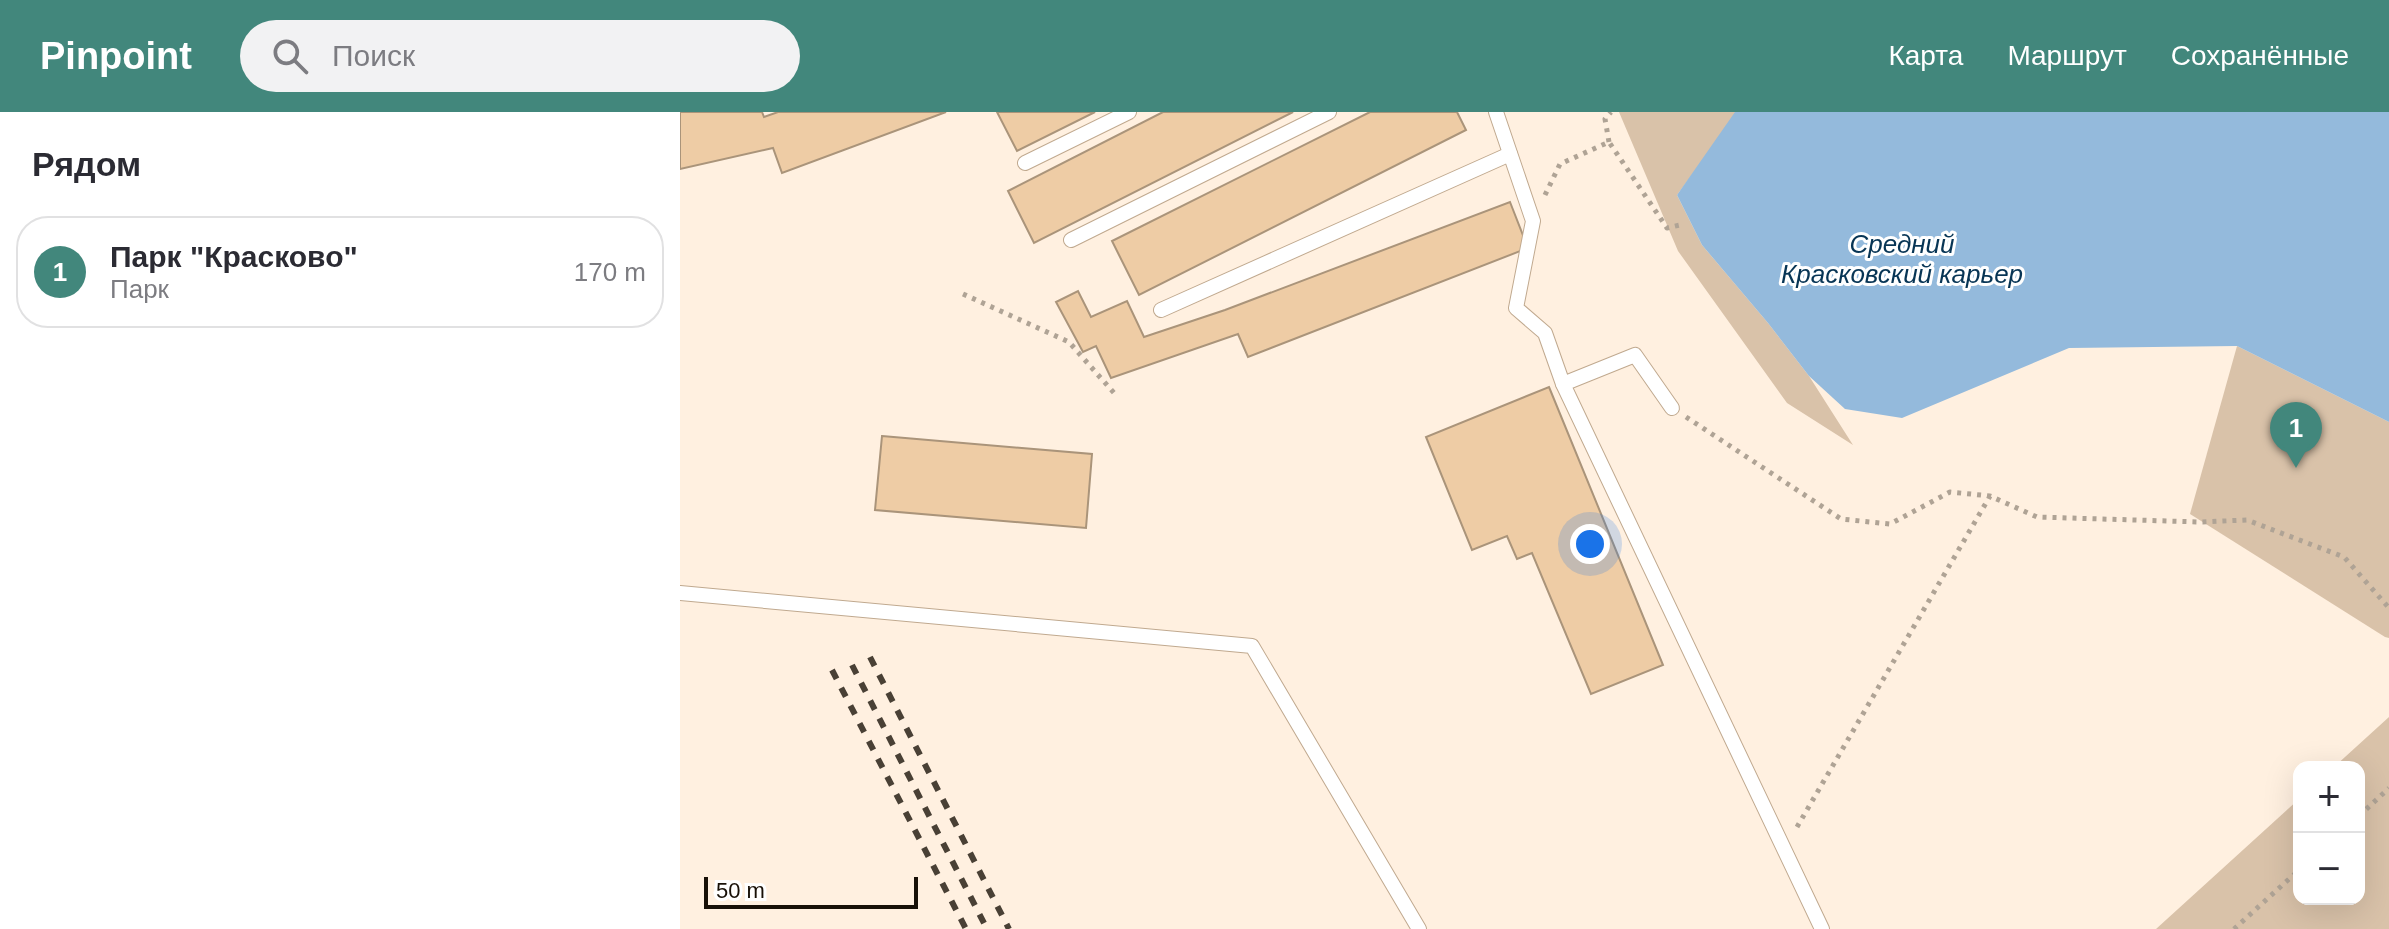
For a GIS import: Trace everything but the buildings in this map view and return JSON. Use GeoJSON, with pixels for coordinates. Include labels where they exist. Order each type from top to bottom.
{"type":"FeatureCollection","features":[{"type":"Feature","properties":{"kind":"lane"},"geometry":{"type":"LineString","coordinates":[[1025,163],[1129,112]]}},
{"type":"Feature","properties":{"kind":"lane"},"geometry":{"type":"LineString","coordinates":[[1071,240],[1329,112]]}},
{"type":"Feature","properties":{"kind":"lane"},"geometry":{"type":"LineString","coordinates":[[1496,112],[1533,221],[1516,308],[1545,333],[1563,384],[1822,929]]}},
{"type":"Feature","properties":{"kind":"lane"},"geometry":{"type":"LineString","coordinates":[[1161,310],[1510,154]]}},
{"type":"Feature","properties":{"kind":"lane"},"geometry":{"type":"LineString","coordinates":[[1563,384],[1635,355],[1672,408]]}},
{"type":"Feature","properties":{"kind":"lane"},"geometry":{"type":"LineString","coordinates":[[680,593],[1252,646],[1419,929]]}},
{"type":"Feature","properties":{"kind":"path"},"geometry":{"type":"LineString","coordinates":[[1611,112],[1605,119],[1609,142],[1667,228],[1684,224]]}},
{"type":"Feature","properties":{"kind":"path"},"geometry":{"type":"LineString","coordinates":[[1533,221],[1560,164],[1609,142]]}},
{"type":"Feature","properties":{"kind":"path"},"geometry":{"type":"LineString","coordinates":[[963,294],[1069,342],[1114,393]]}},
{"type":"Feature","properties":{"kind":"path"},"geometry":{"type":"LineString","coordinates":[[1672,408],[1841,519],[1890,524],[1950,492],[1990,496],[2037,517],[2200,522],[2247,520],[2344,557],[2389,608]]}},
{"type":"Feature","properties":{"kind":"path"},"geometry":{"type":"LineString","coordinates":[[1784,849],[1990,496]]}},
{"type":"Feature","properties":{"kind":"path"},"geometry":{"type":"LineString","coordinates":[[2365,810],[2389,788]]}},
{"type":"Feature","properties":{"kind":"path"},"geometry":{"type":"LineString","coordinates":[[2234,929],[2293,875]]}},
{"type":"Feature","properties":{"kind":"shaded area"},"geometry":{"type":"Polygon","coordinates":[[[1619,112],[1738,112],[1677,195],[1702,245],[1809,376],[1853,445],[1787,403],[1678,251],[1619,112]]]}},
{"type":"Feature","properties":{"kind":"shaded area"},"geometry":{"type":"Polygon","coordinates":[[[2237,346],[2389,422],[2389,638],[2190,514],[2237,346]]]}},
{"type":"Feature","properties":{"kind":"shaded area"},"geometry":{"type":"Polygon","coordinates":[[[2389,717],[2389,929],[2156,929],[2293,804],[2293,905],[2365,905],[2365,761],[2341,761],[2389,717]]]}},
{"type":"Feature","properties":{"kind":"water","name":"Средний Красковский карьер"},"geometry":{"type":"Polygon","coordinates":[[[1735,112],[2389,112],[2389,422],[2237,346],[2069,348],[1902,418],[1845,409],[1809,376],[1702,245],[1677,195],[1735,112]]]}},
{"type":"Feature","properties":{"kind":"railway"},"geometry":{"type":"LineString","coordinates":[[870,657],[1009,929]]}},
{"type":"Feature","properties":{"kind":"railway"},"geometry":{"type":"LineString","coordinates":[[852,665],[987,929]]}},
{"type":"Feature","properties":{"kind":"railway"},"geometry":{"type":"LineString","coordinates":[[832,670],[966,929]]}},
{"type":"Feature","properties":{"kind":"place","name":"Парк \"Красково\""},"geometry":{"type":"Point","coordinates":[2296,468]}}]}
